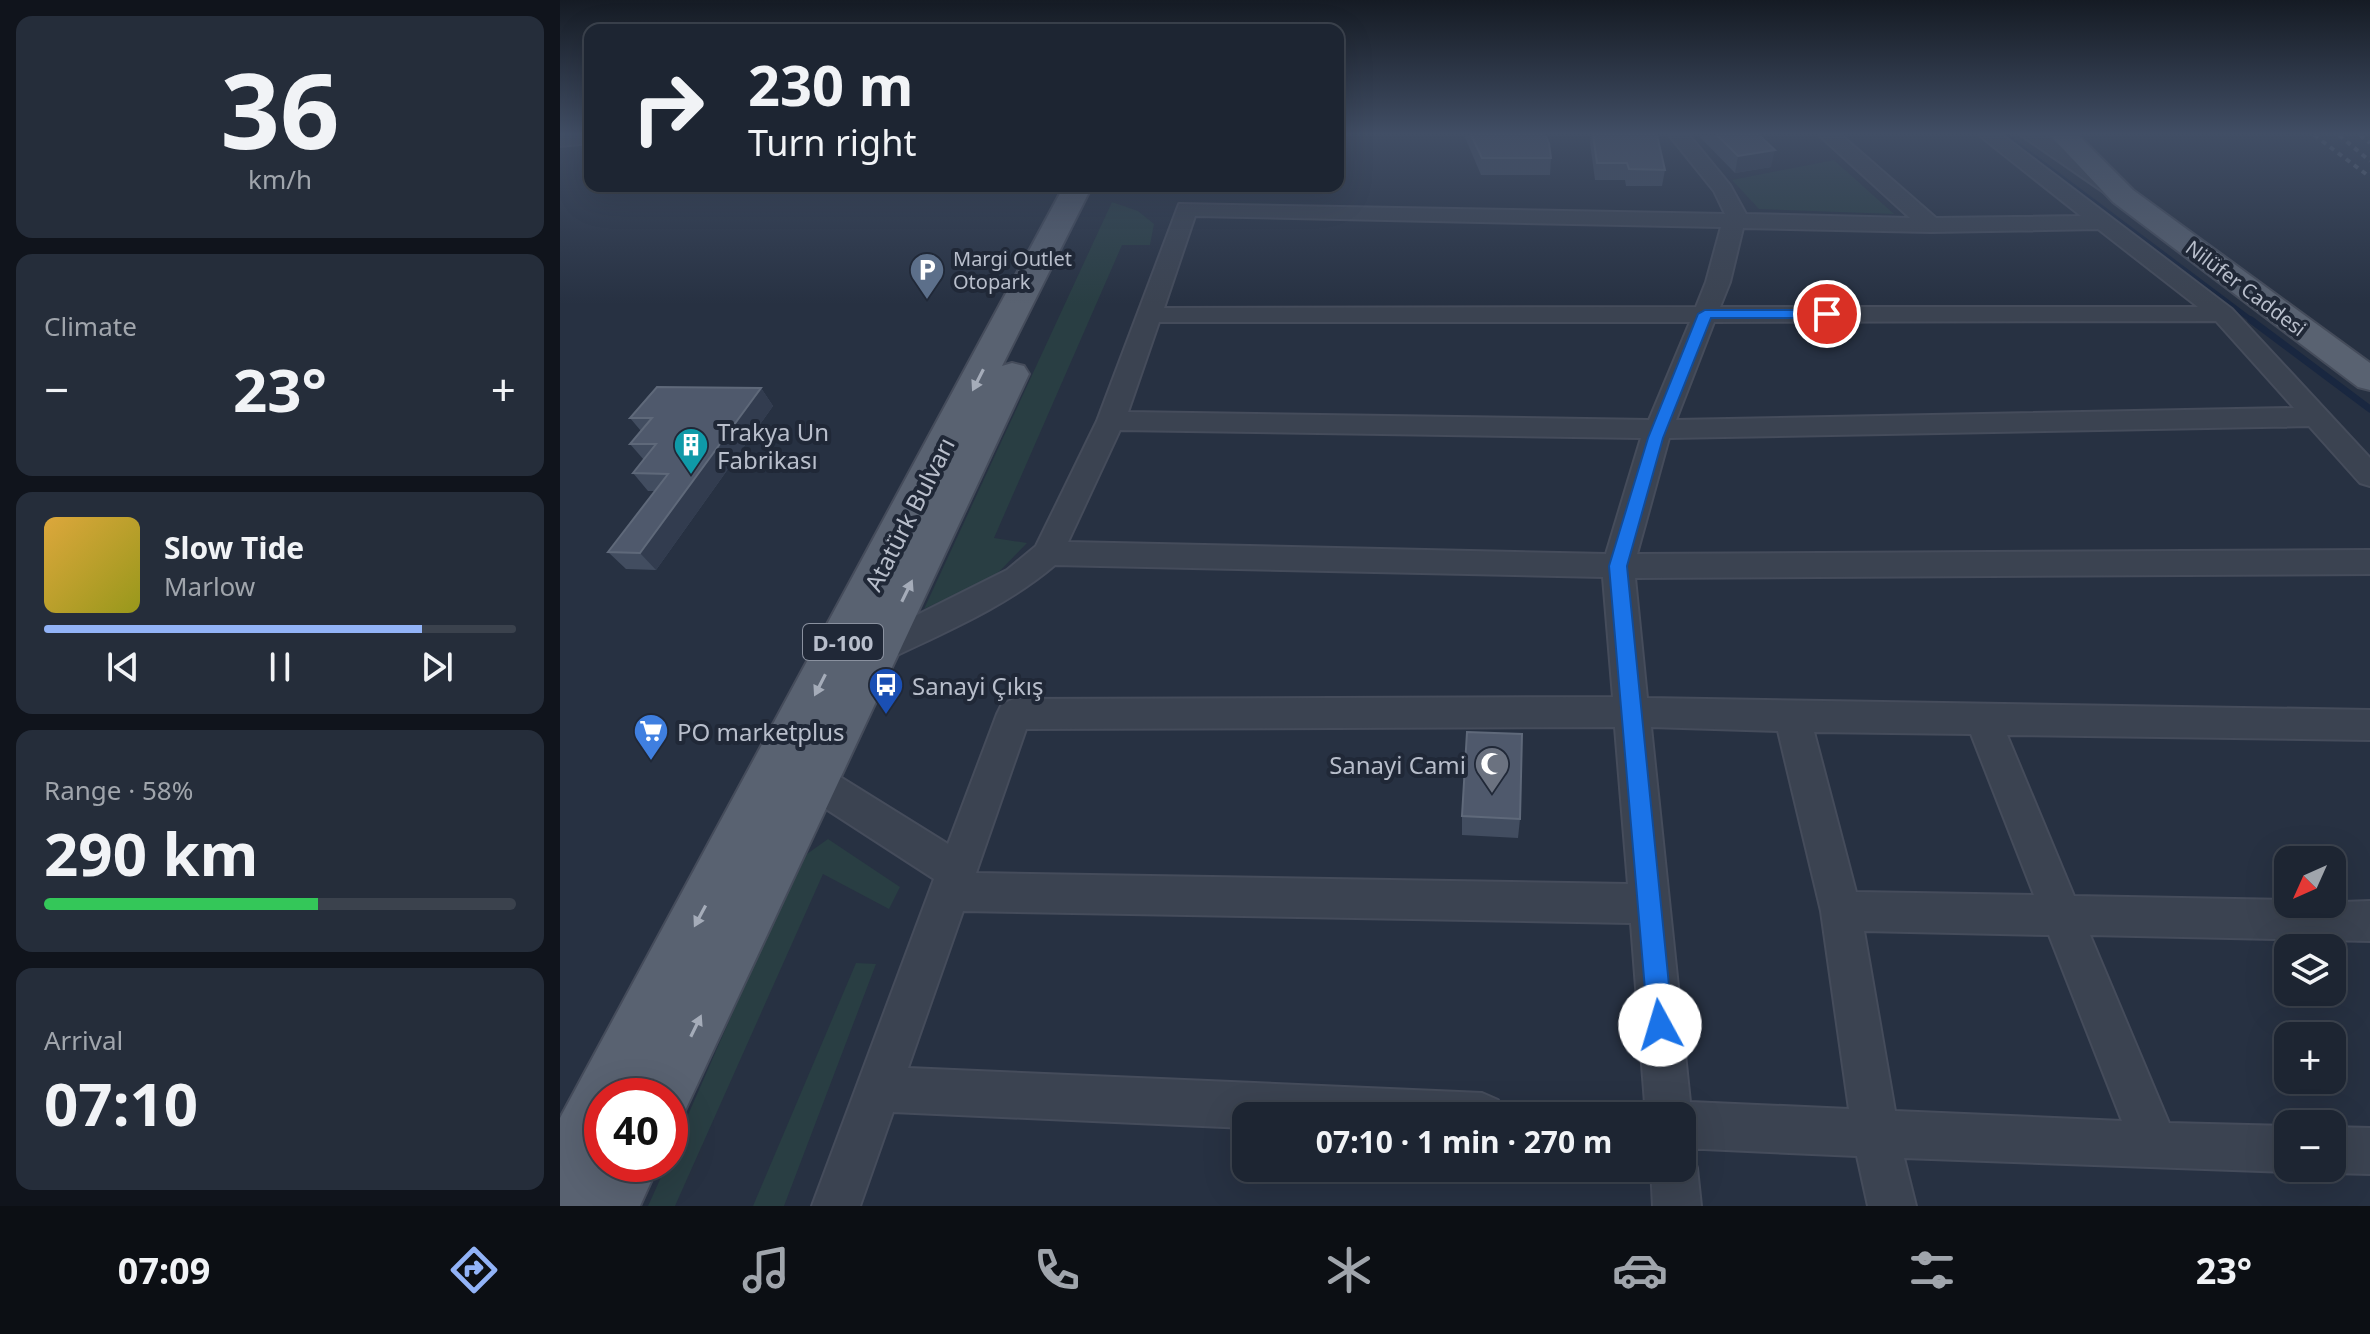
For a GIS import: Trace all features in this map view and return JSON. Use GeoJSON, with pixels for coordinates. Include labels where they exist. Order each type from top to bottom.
{"type":"FeatureCollection","features":[{"type":"Feature","properties":{"kind":"main road","name":"Nilüfer Caddesi"},"geometry":{"type":"LineString","coordinates":[[2118,191],[2370,379]]}},
{"type":"Feature","properties":{"kind":"main road","name":"Atatürk Bulvarı"},"geometry":{"type":"LineString","coordinates":[[614,1078],[1075,192]]}},
{"type":"Feature","properties":{"kind":"main road","name":"Atatürk Bulvarı"},"geometry":{"type":"LineString","coordinates":[[670,1078],[1102,192]]}},
{"type":"Feature","properties":{"kind":"main road","name":"Atatürk Bulvarı"},"geometry":{"type":"LineString","coordinates":[[560,1180],[584,1134]]}},
{"type":"Feature","properties":{"kind":"main road"},"geometry":{"type":"LineString","coordinates":[[607,1206],[619,1182]]}},
{"type":"Feature","properties":{"kind":"street"},"geometry":{"type":"LineString","coordinates":[[1668,1102],[1618,566],[1659,429],[1718,282],[1736,212],[1724,191]]}},
{"type":"Feature","properties":{"kind":"street"},"geometry":{"type":"LineString","coordinates":[[1893,191],[1931,225]]}},
{"type":"Feature","properties":{"kind":"street"},"geometry":{"type":"LineString","coordinates":[[2063,191],[2223,314],[2370,476]]}},
{"type":"Feature","properties":{"kind":"street"},"geometry":{"type":"LineString","coordinates":[[2116,191],[2123,196]]}},
{"type":"Feature","properties":{"kind":"street"},"geometry":{"type":"LineString","coordinates":[[879,649],[1018,578],[1048,553],[1111,421],[1187,209],[1931,225],[2104,222]]}},
{"type":"Feature","properties":{"kind":"street"},"geometry":{"type":"LineString","coordinates":[[1150,315],[2223,314]]}},
{"type":"Feature","properties":{"kind":"street"},"geometry":{"type":"LineString","coordinates":[[1111,421],[1659,429],[2315,417]]}},
{"type":"Feature","properties":{"kind":"street"},"geometry":{"type":"LineString","coordinates":[[1048,553],[1618,566],[2370,562]]}},
{"type":"Feature","properties":{"kind":"street"},"geometry":{"type":"LineString","coordinates":[[836,1206],[1014,714],[1630,712],[2370,725]]}},
{"type":"Feature","properties":{"kind":"street"},"geometry":{"type":"LineString","coordinates":[[1792,717],[1841,911],[1875,1132],[1892,1206]]}},
{"type":"Feature","properties":{"kind":"street"},"geometry":{"type":"LineString","coordinates":[[1982,718],[2155,1146]]}},
{"type":"Feature","properties":{"kind":"street"},"geometry":{"type":"LineString","coordinates":[[816,782],[952,882],[1649,904]]}},
{"type":"Feature","properties":{"kind":"street"},"geometry":{"type":"LineString","coordinates":[[1841,911],[2370,921]]}},
{"type":"Feature","properties":{"kind":"street"},"geometry":{"type":"LineString","coordinates":[[877,1089],[1232,1105]]}},
{"type":"Feature","properties":{"kind":"street"},"geometry":{"type":"LineString","coordinates":[[1696,1126],[2274,1149]]}},
{"type":"Feature","properties":{"kind":"street"},"geometry":{"type":"LineString","coordinates":[[2346,1150],[2370,1151]]}},
{"type":"Feature","properties":{"kind":"street"},"geometry":{"type":"LineString","coordinates":[[1675,1182],[1677,1206]]}},
{"type":"Feature","properties":{"kind":"green space"},"geometry":{"type":"Polygon","coordinates":[[[1743,191],[1869,191],[1894,214],[1759,209],[1743,191]]]}},
{"type":"Feature","properties":{"kind":"green space"},"geometry":{"type":"Polygon","coordinates":[[[1112,202],[1138,211],[1154,224],[1150,245],[1122,245],[994,538],[1027,543],[994,577],[924,609],[1112,202]]]}},
{"type":"Feature","properties":{"kind":"green space"},"geometry":{"type":"Polygon","coordinates":[[[828,839],[900,887],[889,909],[823,874],[688,1177],[688,1115],[800,859],[828,839]]]}},
{"type":"Feature","properties":{"kind":"green space"},"geometry":{"type":"Polygon","coordinates":[[[856,963],[876,964],[784,1206],[753,1206],[856,963]]]}},
{"type":"Feature","properties":{"kind":"green space"},"geometry":{"type":"Polygon","coordinates":[[[659,1182],[686,1182],[675,1206],[648,1206],[659,1182]]]}},
{"type":"Feature","properties":{"kind":"building"},"geometry":{"type":"Polygon","coordinates":[[[657,387],[761,388],[640,553],[608,552],[668,474],[633,473],[656,444],[630,444],[652,418],[630,418],[657,387]]]}},
{"type":"Feature","properties":{"kind":"building","name":"Sanayi Cami"},"geometry":{"type":"Polygon","coordinates":[[[1467,732],[1522,734],[1520,819],[1462,816],[1467,732]]]}},
{"type":"Feature","properties":{"kind":"waterway"},"geometry":{"type":"LineString","coordinates":[[2080,191],[2254,322]]}},
{"type":"Feature","properties":{"kind":"waterway"},"geometry":{"type":"LineString","coordinates":[[2251,320],[2370,409]]}},
{"type":"Feature","properties":{"kind":"place","name":"Margi Outlet Otopark"},"geometry":{"type":"Point","coordinates":[927,301]}},
{"type":"Feature","properties":{"kind":"place","name":"Trakya Un Fabrikası"},"geometry":{"type":"Point","coordinates":[691,476]}},
{"type":"Feature","properties":{"kind":"place","name":"Sanayi Çıkış"},"geometry":{"type":"Point","coordinates":[886,716]}},
{"type":"Feature","properties":{"kind":"place","name":"PO marketplus"},"geometry":{"type":"Point","coordinates":[651,762]}},
{"type":"Feature","properties":{"kind":"place","name":"Sanayi Cami"},"geometry":{"type":"Point","coordinates":[1492,795]}},
{"type":"Feature","properties":{"kind":"route"},"geometry":{"type":"LineString","coordinates":[[1660,1025],[1618,566],[1655,438],[1705,314],[1827,314]]}}]}
